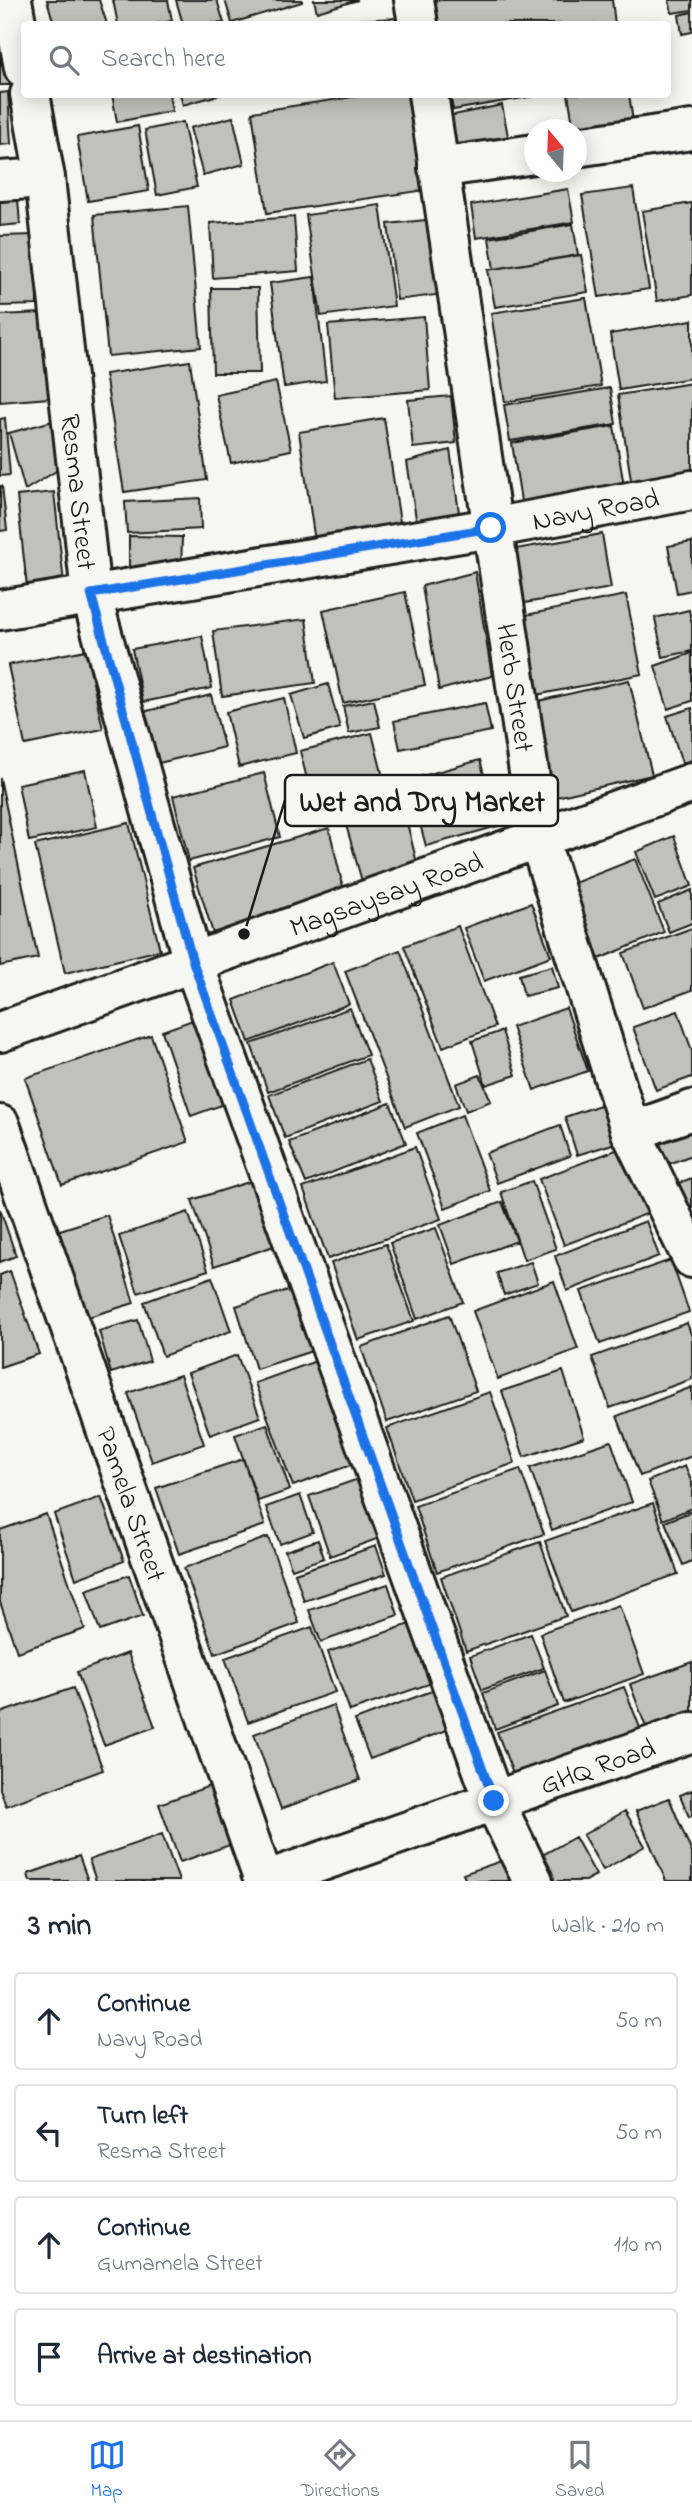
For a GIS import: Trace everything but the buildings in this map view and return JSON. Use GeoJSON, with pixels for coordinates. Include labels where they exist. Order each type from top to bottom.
{"type":"FeatureCollection","features":[{"type":"Feature","properties":{"kind":"street"},"geometry":{"type":"LineString","coordinates":[[12,0],[21,51]]}},
{"type":"Feature","properties":{"kind":"street"},"geometry":{"type":"LineString","coordinates":[[414,0],[418,21]]}},
{"type":"Feature","properties":{"kind":"street","name":"Resma Street"},"geometry":{"type":"LineString","coordinates":[[31,98],[45,178],[91,594],[193,962],[494,1801],[533,1881]]}},
{"type":"Feature","properties":{"kind":"street","name":"Herb Street"},"geometry":{"type":"LineString","coordinates":[[429,98],[539,839],[631,1132],[692,1258]]}},
{"type":"Feature","properties":{"kind":"street"},"geometry":{"type":"LineString","coordinates":[[587,145],[692,130]]}},
{"type":"Feature","properties":{"kind":"street"},"geometry":{"type":"LineString","coordinates":[[439,168],[524,155]]}},
{"type":"Feature","properties":{"kind":"street"},"geometry":{"type":"LineString","coordinates":[[0,181],[45,178]]}},
{"type":"Feature","properties":{"kind":"street","name":"Navy Road"},"geometry":{"type":"LineString","coordinates":[[0,610],[491,528],[692,491]]}},
{"type":"Feature","properties":{"kind":"street","name":"Magsaysay Road"},"geometry":{"type":"LineString","coordinates":[[0,1032],[692,783]]}},
{"type":"Feature","properties":{"kind":"street"},"geometry":{"type":"LineString","coordinates":[[631,1132],[692,1110]]}},
{"type":"Feature","properties":{"kind":"street","name":"Pamela Street"},"geometry":{"type":"LineString","coordinates":[[0,1125],[265,1881]]}},
{"type":"Feature","properties":{"kind":"street","name":"GHQ Road"},"geometry":{"type":"LineString","coordinates":[[265,1881],[692,1732]]}},
{"type":"Feature","properties":{"kind":"place","name":"Wet and Dry Market"},"geometry":{"type":"Point","coordinates":[244,934]}},
{"type":"Feature","properties":{"kind":"route"},"geometry":{"type":"LineString","coordinates":[[491,528],[91,594],[193,962],[494,1801]]}}]}
